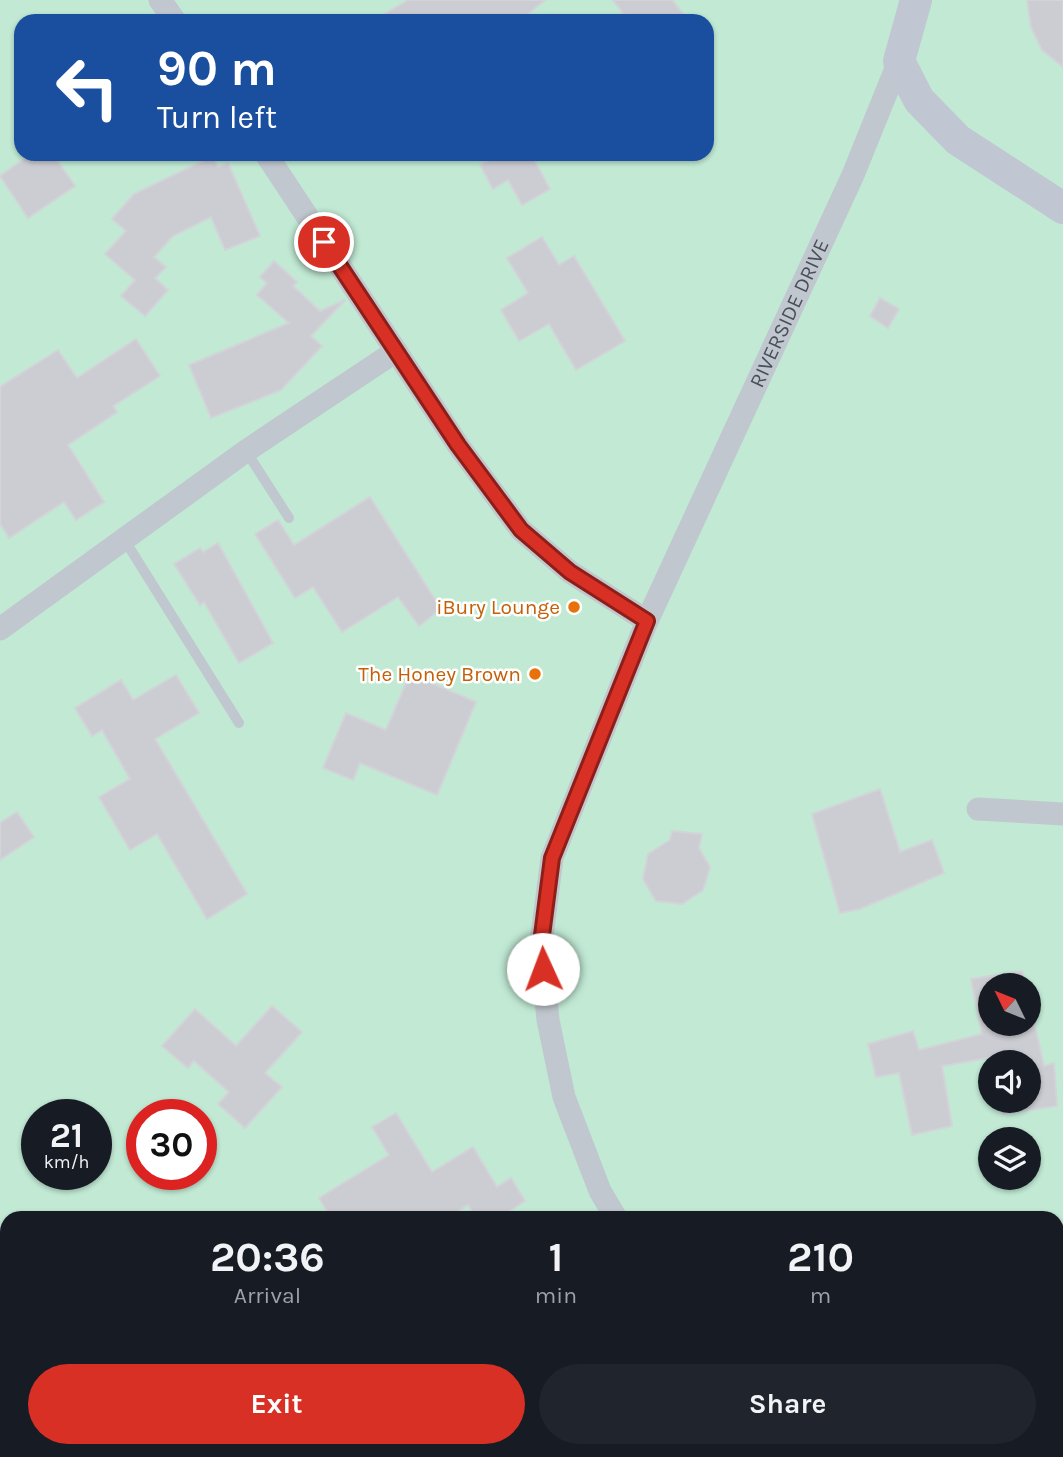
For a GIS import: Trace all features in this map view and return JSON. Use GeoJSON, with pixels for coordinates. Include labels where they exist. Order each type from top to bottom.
{"type":"FeatureCollection","features":[{"type":"Feature","properties":{"kind":"street","name":"RIVERSIDE DRIVE"},"geometry":{"type":"LineString","coordinates":[[612,1211],[600,1191],[564,1097],[548,1020],[541,943],[552,858],[647,621],[853,175],[899,61],[916,0]]}},
{"type":"Feature","properties":{"kind":"street"},"geometry":{"type":"LineString","coordinates":[[899,61],[919,100],[958,140],[1063,208]]}},
{"type":"Feature","properties":{"kind":"street"},"geometry":{"type":"LineString","coordinates":[[271,161],[458,445],[521,530],[570,572],[647,621]]}},
{"type":"Feature","properties":{"kind":"street"},"geometry":{"type":"LineString","coordinates":[[0,629],[246,451],[396,351]]}},
{"type":"Feature","properties":{"kind":"street"},"geometry":{"type":"LineString","coordinates":[[978,809],[1063,814]]}},
{"type":"Feature","properties":{"kind":"lane"},"geometry":{"type":"LineString","coordinates":[[246,451],[289,518]]}},
{"type":"Feature","properties":{"kind":"lane"},"geometry":{"type":"LineString","coordinates":[[124,539],[239,723]]}},
{"type":"Feature","properties":{"kind":"green space"},"geometry":{"type":"Polygon","coordinates":[[[0,0],[1063,0],[1063,1211],[0,1211],[0,0]]]}},
{"type":"Feature","properties":{"kind":"building"},"geometry":{"type":"Polygon","coordinates":[[[408,0],[545,0],[528,14],[385,14],[408,0]]]}},
{"type":"Feature","properties":{"kind":"building"},"geometry":{"type":"Polygon","coordinates":[[[613,0],[672,0],[683,14],[624,14],[613,0]]]}},
{"type":"Feature","properties":{"kind":"building"},"geometry":{"type":"Polygon","coordinates":[[[1027,0],[1063,0],[1063,67],[1042,50],[1031,27],[1027,0]]]}},
{"type":"Feature","properties":{"kind":"building"},"geometry":{"type":"Polygon","coordinates":[[[21,161],[58,161],[75,186],[28,218],[0,176],[21,161]]]}},
{"type":"Feature","properties":{"kind":"building"},"geometry":{"type":"Polygon","coordinates":[[[203,161],[215,161],[218,167],[228,163],[260,236],[225,250],[211,217],[173,236],[154,257],[166,267],[155,278],[168,290],[145,316],[121,296],[135,280],[105,254],[126,231],[112,219],[134,194],[203,161]]]}},
{"type":"Feature","properties":{"kind":"building"},"geometry":{"type":"Polygon","coordinates":[[[487,161],[535,161],[550,189],[522,205],[508,180],[493,189],[480,165],[487,161]]]}},
{"type":"Feature","properties":{"kind":"building"},"geometry":{"type":"Polygon","coordinates":[[[542,237],[559,265],[574,256],[625,341],[576,370],[549,324],[519,341],[501,310],[528,293],[507,258],[542,237]]]}},
{"type":"Feature","properties":{"kind":"building"},"geometry":{"type":"Polygon","coordinates":[[[274,261],[297,282],[293,286],[320,311],[345,300],[311,336],[322,346],[281,390],[211,418],[189,365],[289,323],[257,295],[267,283],[260,277],[274,261]]]}},
{"type":"Feature","properties":{"kind":"building"},"geometry":{"type":"Polygon","coordinates":[[[880,298],[899,309],[888,328],[870,316],[880,298]]]}},
{"type":"Feature","properties":{"kind":"building"},"geometry":{"type":"Polygon","coordinates":[[[136,339],[160,376],[113,406],[117,412],[68,445],[104,502],[76,520],[64,502],[9,538],[0,523],[0,387],[58,350],[77,378],[136,339]]]}},
{"type":"Feature","properties":{"kind":"building"},"geometry":{"type":"Polygon","coordinates":[[[370,497],[441,609],[419,626],[398,597],[342,632],[313,587],[295,598],[255,534],[278,520],[294,545],[370,497]]]}},
{"type":"Feature","properties":{"kind":"building"},"geometry":{"type":"Polygon","coordinates":[[[218,543],[273,643],[239,663],[204,602],[200,605],[174,564],[200,548],[203,552],[218,543]]]}},
{"type":"Feature","properties":{"kind":"building"},"geometry":{"type":"Polygon","coordinates":[[[410,674],[476,702],[437,795],[360,763],[353,780],[323,768],[346,713],[386,730],[410,674]]]}},
{"type":"Feature","properties":{"kind":"building"},"geometry":{"type":"Polygon","coordinates":[[[176,675],[199,713],[155,739],[247,894],[207,919],[157,834],[130,850],[99,797],[130,779],[102,730],[92,736],[75,708],[121,680],[133,700],[176,675]]]}},
{"type":"Feature","properties":{"kind":"building"},"geometry":{"type":"Polygon","coordinates":[[[880,789],[900,852],[932,840],[944,873],[860,909],[840,913],[812,814],[880,789]]]}},
{"type":"Feature","properties":{"kind":"building"},"geometry":{"type":"Polygon","coordinates":[[[17,812],[34,837],[0,860],[0,823],[17,812]]]}},
{"type":"Feature","properties":{"kind":"building"},"geometry":{"type":"Polygon","coordinates":[[[672,831],[702,834],[699,848],[710,867],[703,890],[682,904],[656,901],[643,879],[648,854],[670,840],[672,831]]]}},
{"type":"Feature","properties":{"kind":"building"},"geometry":{"type":"Polygon","coordinates":[[[978,978],[978,1014],[971,979],[978,978]]]}},
{"type":"Feature","properties":{"kind":"building"},"geometry":{"type":"Polygon","coordinates":[[[272,1006],[302,1032],[265,1073],[282,1087],[245,1128],[218,1104],[229,1092],[194,1061],[188,1068],[162,1046],[195,1009],[236,1046],[272,1006]]]}},
{"type":"Feature","properties":{"kind":"building"},"geometry":{"type":"Polygon","coordinates":[[[913,1031],[919,1050],[978,1035],[1037,1036],[1040,1050],[978,1050],[978,1060],[942,1066],[952,1126],[912,1135],[899,1073],[876,1077],[868,1044],[913,1031]]]}},
{"type":"Feature","properties":{"kind":"building"},"geometry":{"type":"Polygon","coordinates":[[[1041,1053],[1044,1066],[1054,1063],[1057,1106],[1041,1108],[1041,1053]]]}},
{"type":"Feature","properties":{"kind":"building"},"geometry":{"type":"Polygon","coordinates":[[[396,1113],[432,1172],[473,1147],[497,1187],[511,1178],[525,1201],[510,1211],[472,1211],[468,1205],[458,1211],[327,1211],[319,1198],[389,1155],[372,1127],[396,1113]]]}},
{"type":"Feature","properties":{"kind":"place","name":"iBury Lounge"},"geometry":{"type":"Point","coordinates":[574,607]}},
{"type":"Feature","properties":{"kind":"place","name":"The Honey Brown"},"geometry":{"type":"Point","coordinates":[535,674]}},
{"type":"Feature","properties":{"kind":"route"},"geometry":{"type":"LineString","coordinates":[[324,242],[458,445],[521,530],[570,572],[647,621],[552,858],[541,943],[543,969]]}}]}
